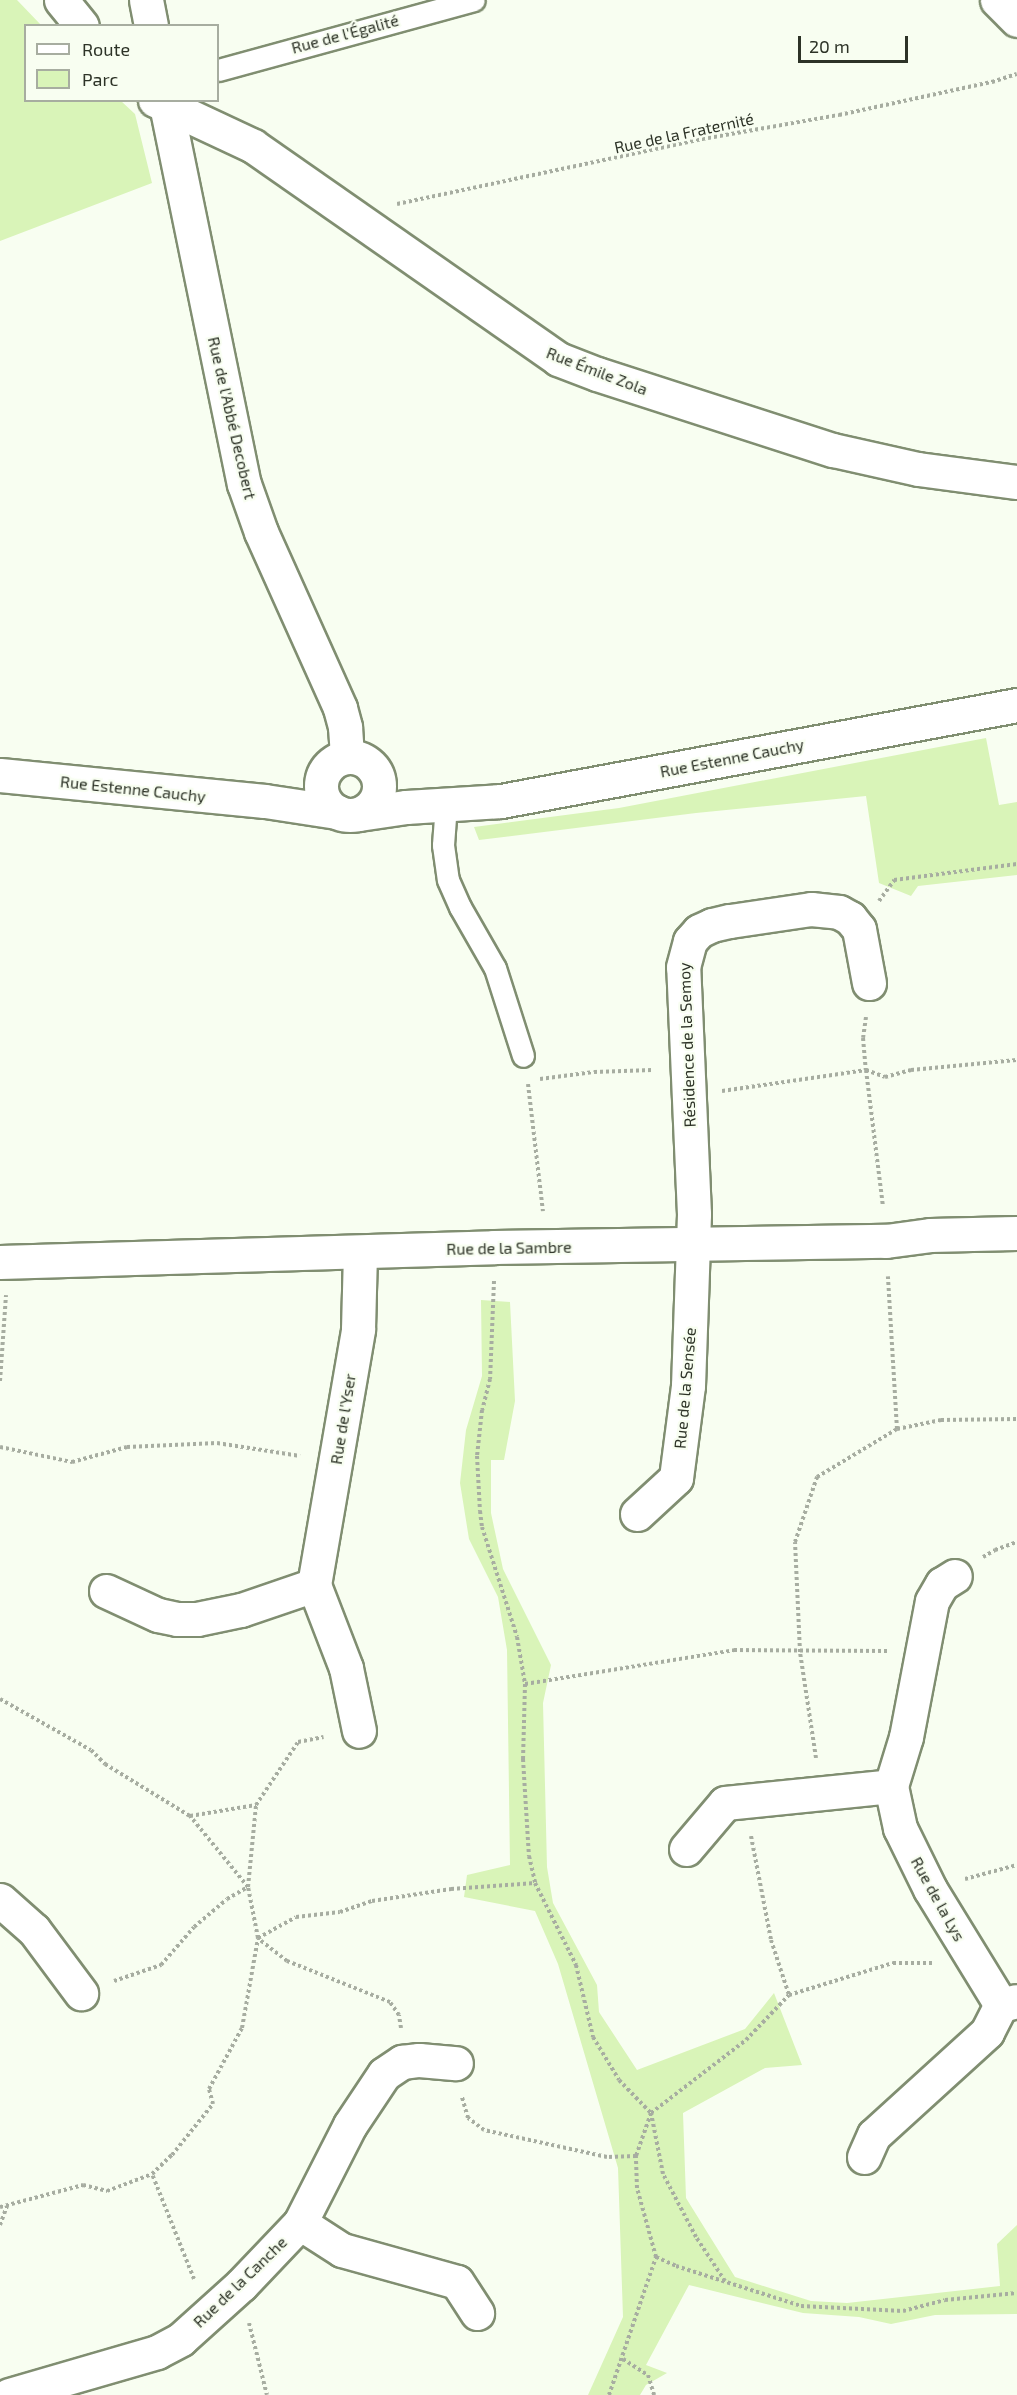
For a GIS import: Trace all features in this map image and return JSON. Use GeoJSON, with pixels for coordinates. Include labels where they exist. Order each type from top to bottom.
{"type":"FeatureCollection","features":[{"type":"Feature","properties":{"kind":"street"},"geometry":{"type":"LineString","coordinates":[[61,0],[80,24]]}},
{"type":"Feature","properties":{"kind":"street"},"geometry":{"type":"LineString","coordinates":[[146,0],[151,24]]}},
{"type":"Feature","properties":{"kind":"street"},"geometry":{"type":"LineString","coordinates":[[998,0],[1017,20]]}},
{"type":"Feature","properties":{"kind":"street","name":"Rue Émile Zola"},"geometry":{"type":"LineString","coordinates":[[165,102],[252,146],[503,323],[558,359],[716,414],[833,450],[918,469],[1017,483]]}},
{"type":"Feature","properties":{"kind":"street","name":"Rue de l'Abbé Decobert"},"geometry":{"type":"LineString","coordinates":[[165,102],[244,484],[261,532],[340,708],[345,728],[338,761]]}},
{"type":"Feature","properties":{"kind":"street","name":"Rue Estenne Cauchy"},"geometry":{"type":"LineString","coordinates":[[0,775],[265,801],[349,813],[501,801],[1017,705]]}},
{"type":"Feature","properties":{"kind":"street"},"geometry":{"type":"LineString","coordinates":[[338,761],[366,761],[376,772],[380,786],[373,804],[349,813],[328,805],[322,794],[322,781],[338,761]]}},
{"type":"Feature","properties":{"kind":"street","name":"Rue Estenne Cauchy"},"geometry":{"type":"LineString","coordinates":[[265,801],[307,782],[338,761]]}},
{"type":"Feature","properties":{"kind":"street","name":"Rue Estenne Cauchy"},"geometry":{"type":"LineString","coordinates":[[376,772],[389,783],[408,793],[446,804]]}},
{"type":"Feature","properties":{"kind":"street","name":"Résidence de la Semoy"},"geometry":{"type":"LineString","coordinates":[[693,1245],[684,954],[690,941],[699,931],[712,925],[811,909],[839,912],[850,918],[859,929]]}},
{"type":"Feature","properties":{"kind":"street"},"geometry":{"type":"LineString","coordinates":[[859,929],[869,983]]}},
{"type":"Feature","properties":{"kind":"street","name":"Rue de la Sambre"},"geometry":{"type":"LineString","coordinates":[[4,1262],[360,1251],[886,1241],[930,1235],[1017,1233]]}},
{"type":"Feature","properties":{"kind":"street","name":"Rue de la Sensée"},"geometry":{"type":"LineString","coordinates":[[637,1514],[676,1478],[688,1386],[693,1245]]}},
{"type":"Feature","properties":{"kind":"street","name":"Rue de l'Yser"},"geometry":{"type":"LineString","coordinates":[[314,1585],[337,1463],[358,1329],[360,1251]]}},
{"type":"Feature","properties":{"kind":"street","name":"Rue de la Lys"},"geometry":{"type":"LineString","coordinates":[[864,2157],[874,2135],[987,2032],[1009,2003],[975,1965],[930,1889],[900,1828],[891,1786],[906,1737],[921,1648],[932,1600],[942,1584],[955,1576]]}},
{"type":"Feature","properties":{"kind":"street"},"geometry":{"type":"LineString","coordinates":[[106,1592],[158,1615],[177,1619],[197,1619],[241,1610],[314,1585],[346,1668],[359,1731]]}},
{"type":"Feature","properties":{"kind":"street"},"geometry":{"type":"LineString","coordinates":[[686,1849],[725,1803],[891,1786]]}},
{"type":"Feature","properties":{"kind":"street"},"geometry":{"type":"LineString","coordinates":[[0,1900],[34,1929],[81,1993]]}},
{"type":"Feature","properties":{"kind":"street","name":"Rue de la Canche"},"geometry":{"type":"LineString","coordinates":[[9,2395],[157,2352],[181,2339],[241,2285],[300,2223],[350,2125],[384,2074],[402,2062],[419,2060],[456,2063]]}},
{"type":"Feature","properties":{"kind":"street","name":"Rue de la Canche"},"geometry":{"type":"LineString","coordinates":[[300,2223],[342,2250],[457,2282],[477,2313]]}},
{"type":"Feature","properties":{"kind":"lane","name":"Rue de l'Égalité"},"geometry":{"type":"LineString","coordinates":[[219,70],[474,0]]}},
{"type":"Feature","properties":{"kind":"lane"},"geometry":{"type":"LineString","coordinates":[[446,804],[443,845],[448,880],[460,907],[495,968],[523,1056]]}},
{"type":"Feature","properties":{"kind":"path","name":"Rue de la Fraternité"},"geometry":{"type":"LineString","coordinates":[[357,218],[378,208],[708,138],[839,115],[993,82],[1017,74]]}},
{"type":"Feature","properties":{"kind":"path"},"geometry":{"type":"LineString","coordinates":[[859,929],[894,880],[1017,864]]}},
{"type":"Feature","properties":{"kind":"path"},"geometry":{"type":"LineString","coordinates":[[869,983],[863,1038],[886,1241],[897,1429]]}},
{"type":"Feature","properties":{"kind":"path"},"geometry":{"type":"LineString","coordinates":[[523,1056],[528,1080],[546,1247]]}},
{"type":"Feature","properties":{"kind":"path"},"geometry":{"type":"LineString","coordinates":[[689,1097],[866,1070],[885,1077],[911,1070],[1017,1060]]}},
{"type":"Feature","properties":{"kind":"path"},"geometry":{"type":"LineString","coordinates":[[528,1080],[594,1072],[661,1070],[688,1065]]}},
{"type":"Feature","properties":{"kind":"path"},"geometry":{"type":"LineString","coordinates":[[0,1381],[4,1262]]}},
{"type":"Feature","properties":{"kind":"path"},"geometry":{"type":"LineString","coordinates":[[494,1293],[490,1379],[482,1410],[477,1456],[480,1511],[517,1637],[525,1684],[523,1759],[529,1856],[535,1883],[576,1965],[594,2037],[619,2080],[651,2113],[663,2174],[696,2236],[725,2281]]}},
{"type":"Feature","properties":{"kind":"path"},"geometry":{"type":"LineString","coordinates":[[817,1794],[816,1756],[800,1652],[795,1542],[817,1476],[897,1429],[941,1420],[1017,1419]]}},
{"type":"Feature","properties":{"kind":"path"},"geometry":{"type":"LineString","coordinates":[[0,1447],[72,1462],[127,1447],[217,1443],[337,1463]]}},
{"type":"Feature","properties":{"kind":"path"},"geometry":{"type":"LineString","coordinates":[[525,1684],[734,1650],[800,1652],[921,1648]]}},
{"type":"Feature","properties":{"kind":"path"},"geometry":{"type":"LineString","coordinates":[[0,1699],[91,1750],[105,1764],[190,1816],[248,1887]]}},
{"type":"Feature","properties":{"kind":"path"},"geometry":{"type":"LineString","coordinates":[[0,2207],[83,2185],[107,2191],[152,2174],[185,2140],[213,2104],[209,2089],[242,2028],[258,1938],[248,1887],[256,1805],[298,1742],[359,1731]]}},
{"type":"Feature","properties":{"kind":"path"},"geometry":{"type":"LineString","coordinates":[[737,1802],[755,1846],[771,1940],[789,1995]]}},
{"type":"Feature","properties":{"kind":"path"},"geometry":{"type":"LineString","coordinates":[[190,1816],[256,1805]]}},
{"type":"Feature","properties":{"kind":"path"},"geometry":{"type":"LineString","coordinates":[[930,1889],[1017,1865]]}},
{"type":"Feature","properties":{"kind":"path"},"geometry":{"type":"LineString","coordinates":[[258,1938],[296,1917],[340,1912],[372,1901],[451,1889],[535,1883]]}},
{"type":"Feature","properties":{"kind":"path"},"geometry":{"type":"LineString","coordinates":[[81,1993],[161,1965],[194,1927],[227,1899],[248,1887]]}},
{"type":"Feature","properties":{"kind":"path"},"geometry":{"type":"LineString","coordinates":[[258,1938],[287,1961],[390,2002],[399,2015],[401,2030],[419,2060]]}},
{"type":"Feature","properties":{"kind":"path"},"geometry":{"type":"LineString","coordinates":[[609,2395],[623,2359],[640,2298],[656,2257],[637,2188],[636,2156],[651,2113],[746,2040],[789,1995],[893,1963],[975,1965]]}},
{"type":"Feature","properties":{"kind":"path"},"geometry":{"type":"LineString","coordinates":[[456,2063],[468,2118],[484,2130],[607,2157],[636,2156]]}},
{"type":"Feature","properties":{"kind":"path"},"geometry":{"type":"LineString","coordinates":[[152,2174],[208,2317]]}},
{"type":"Feature","properties":{"kind":"path"},"geometry":{"type":"LineString","coordinates":[[0,2225],[7,2205]]}},
{"type":"Feature","properties":{"kind":"path"},"geometry":{"type":"LineString","coordinates":[[656,2257],[676,2266],[801,2307],[903,2311],[945,2300],[1017,2293]]}},
{"type":"Feature","properties":{"kind":"path"},"geometry":{"type":"LineString","coordinates":[[241,2285],[267,2395]]}},
{"type":"Feature","properties":{"kind":"path"},"geometry":{"type":"LineString","coordinates":[[623,2359],[648,2375],[654,2395]]}},
{"type":"Feature","properties":{"kind":"green space"},"geometry":{"type":"Polygon","coordinates":[[[0,0],[17,0],[40,24],[24,24],[24,102],[122,102],[135,114],[152,183],[0,241],[0,0]]]}},
{"type":"Feature","properties":{"kind":"green space"},"geometry":{"type":"Polygon","coordinates":[[[986,738],[999,805],[1017,802],[1017,875],[918,886],[911,896],[879,883],[866,796],[696,813],[479,840],[474,827],[619,808],[986,738]]]}},
{"type":"Feature","properties":{"kind":"green space"},"geometry":{"type":"Polygon","coordinates":[[[481,1300],[510,1302],[515,1401],[504,1460],[491,1460],[491,1513],[503,1569],[551,1665],[543,1703],[547,1867],[553,1903],[597,1985],[599,2012],[637,2070],[745,2029],[774,1993],[802,2065],[765,2068],[683,2113],[686,2198],[735,2277],[811,2301],[847,2303],[1000,2286],[997,2244],[1017,2225],[1017,2314],[935,2315],[891,2324],[859,2317],[803,2313],[689,2285],[646,2365],[667,2373],[646,2385],[640,2395],[588,2395],[623,2317],[618,2168],[558,1964],[535,1911],[464,1897],[467,1875],[510,1865],[507,1650],[498,1597],[469,1539],[460,1483],[466,1430],[482,1376],[481,1300]]]}}]}
